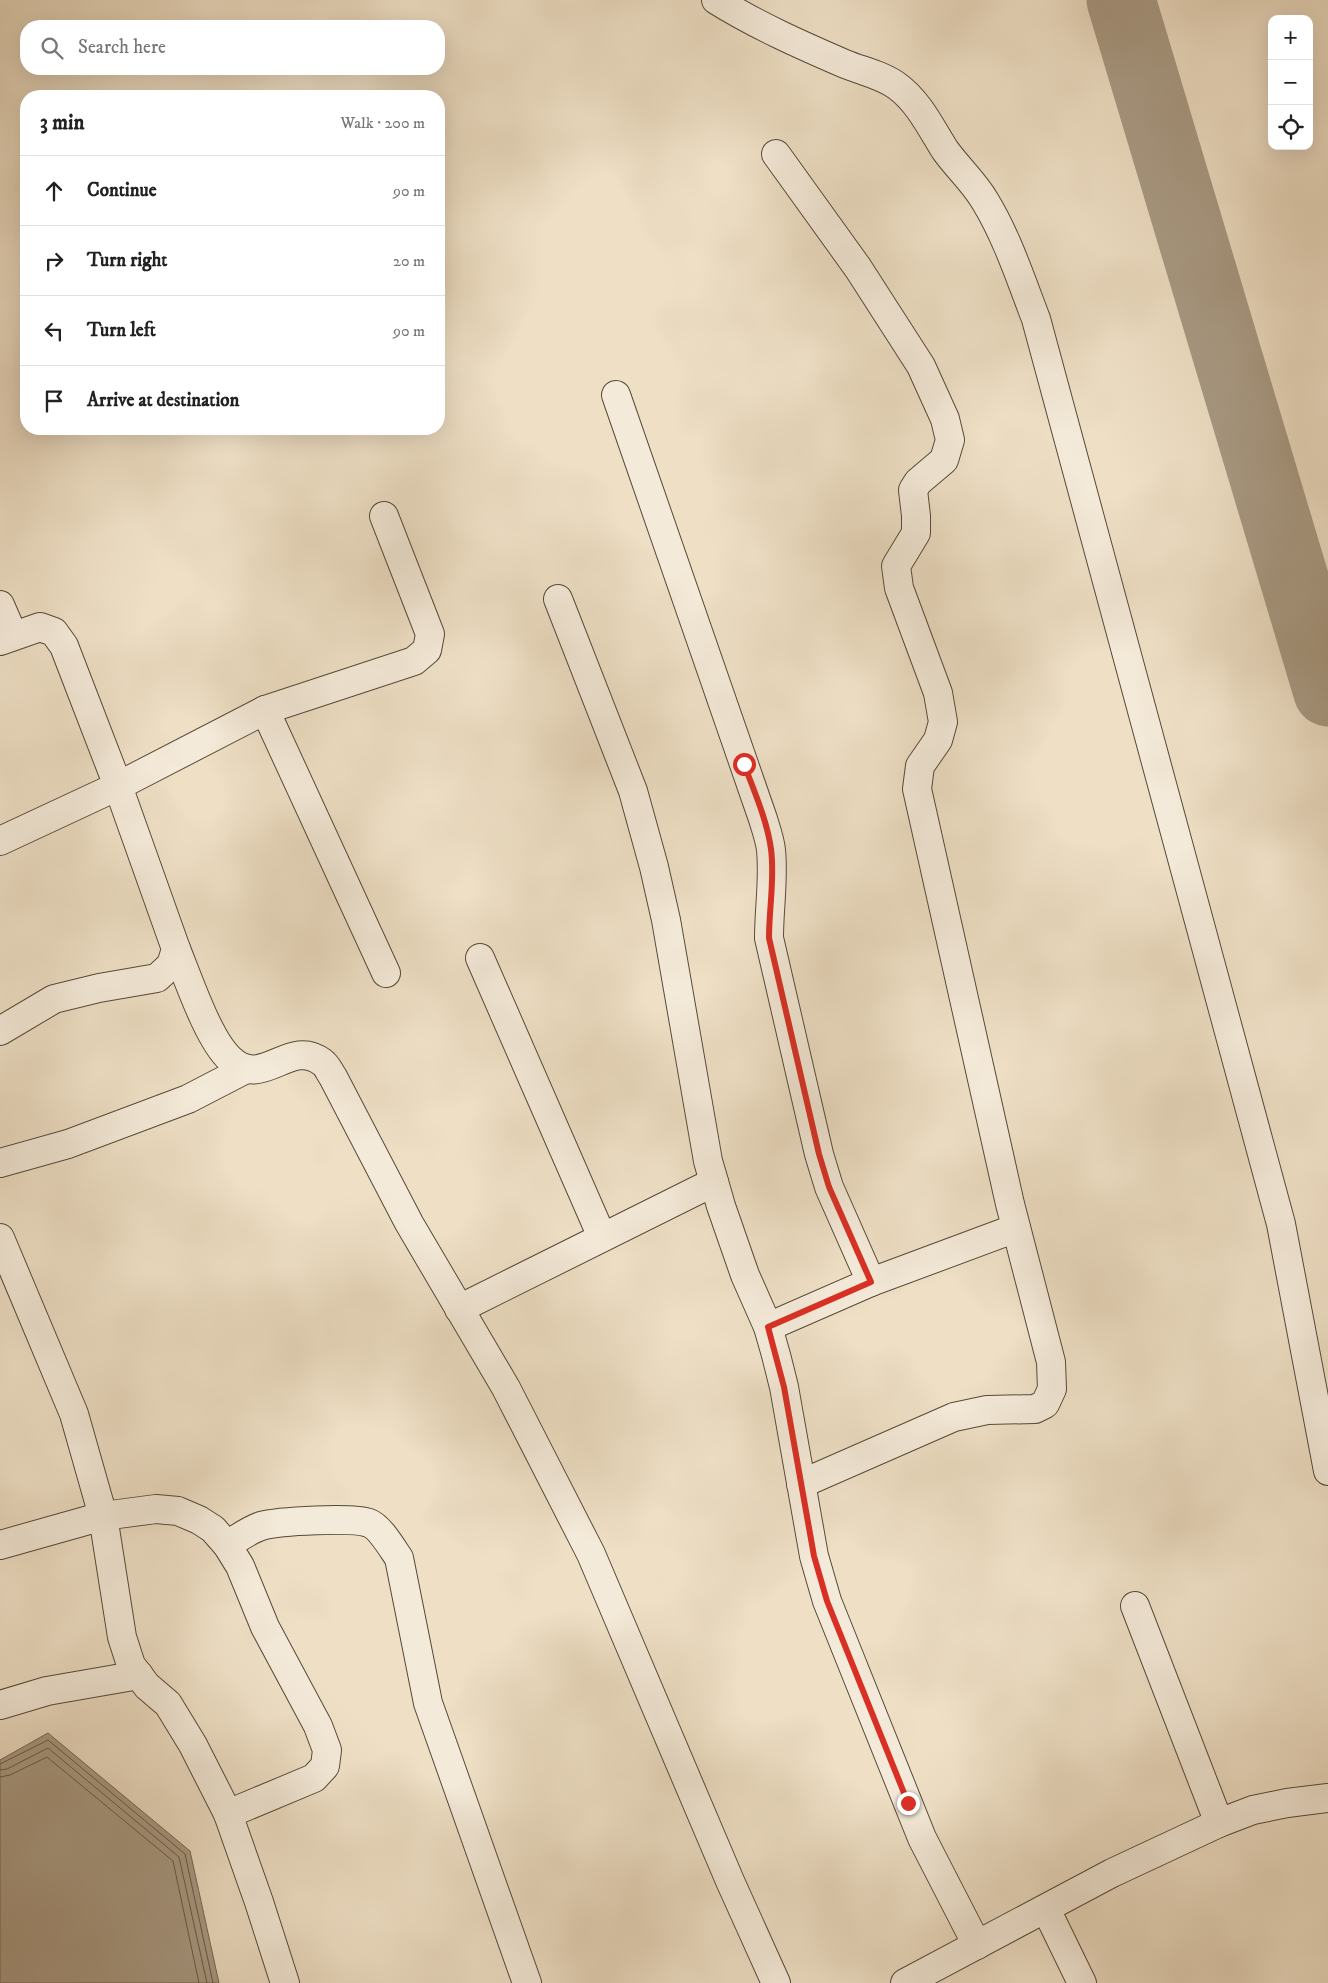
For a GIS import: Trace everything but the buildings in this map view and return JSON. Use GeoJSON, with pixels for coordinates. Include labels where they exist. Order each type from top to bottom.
{"type":"FeatureCollection","features":[{"type":"Feature","properties":{"kind":"street"},"geometry":{"type":"LineString","coordinates":[[716,0],[741,16],[846,64],[886,79],[902,90],[928,121],[946,151],[985,200],[1010,252],[1039,329],[1279,1215],[1328,1471]]}},
{"type":"Feature","properties":{"kind":"street"},"geometry":{"type":"LineString","coordinates":[[776,154],[858,268],[921,366],[945,419],[950,440],[944,460],[918,482],[913,490],[916,533],[896,566],[899,588],[938,693],[943,722],[938,740],[920,766],[917,789],[1016,1228],[1051,1362],[1052,1389],[1044,1404],[1035,1409],[987,1410],[954,1417],[801,1484]]}},
{"type":"Feature","properties":{"kind":"street"},"geometry":{"type":"LineString","coordinates":[[616,395],[763,819],[771,847],[772,873],[769,938],[807,1106],[829,1187],[871,1282]]}},
{"type":"Feature","properties":{"kind":"street"},"geometry":{"type":"LineString","coordinates":[[0,841],[118,786],[265,710],[414,661],[427,650],[430,634],[384,516]]}},
{"type":"Feature","properties":{"kind":"street"},"geometry":{"type":"LineString","coordinates":[[558,599],[633,791],[654,867],[666,920],[708,1161],[745,1275],[768,1327],[784,1387],[814,1556],[827,1601],[922,1838],[977,1945]]}},
{"type":"Feature","properties":{"kind":"street"},"geometry":{"type":"LineString","coordinates":[[0,605],[6,638],[40,627],[54,632],[64,646],[118,786],[176,949],[215,1041],[230,1060],[246,1069],[261,1070],[296,1055],[311,1056],[323,1062],[409,1223],[506,1388],[591,1554],[730,1881],[776,1983]]}},
{"type":"Feature","properties":{"kind":"street"},"geometry":{"type":"LineString","coordinates":[[265,710],[386,974]]}},
{"type":"Feature","properties":{"kind":"street"},"geometry":{"type":"LineString","coordinates":[[0,1031],[54,999],[99,988],[156,978],[171,965],[176,949]]}},
{"type":"Feature","properties":{"kind":"street"},"geometry":{"type":"LineString","coordinates":[[480,958],[602,1238]]}},
{"type":"Feature","properties":{"kind":"street"},"geometry":{"type":"LineString","coordinates":[[0,1163],[68,1144],[188,1099],[246,1069]]}},
{"type":"Feature","properties":{"kind":"street"},"geometry":{"type":"LineString","coordinates":[[459,1309],[714,1182]]}},
{"type":"Feature","properties":{"kind":"street"},"geometry":{"type":"LineString","coordinates":[[768,1327],[871,1282],[1016,1228]]}},
{"type":"Feature","properties":{"kind":"street"},"geometry":{"type":"LineString","coordinates":[[0,1238],[74,1414],[103,1516],[122,1637],[131,1665],[147,1686],[168,1704],[193,1745],[228,1814],[285,1983]]}},
{"type":"Feature","properties":{"kind":"street"},"geometry":{"type":"LineString","coordinates":[[0,1545],[103,1516],[156,1510],[178,1511],[198,1520],[213,1529],[227,1544],[240,1566],[265,1628],[318,1726],[327,1750],[325,1766],[314,1778],[228,1814]]}},
{"type":"Feature","properties":{"kind":"street"},"geometry":{"type":"LineString","coordinates":[[227,1544],[260,1526],[351,1520],[370,1523],[386,1539],[399,1558],[428,1703],[527,1983]]}},
{"type":"Feature","properties":{"kind":"street"},"geometry":{"type":"LineString","coordinates":[[1134,1606],[1218,1823]]}},
{"type":"Feature","properties":{"kind":"street"},"geometry":{"type":"LineString","coordinates":[[0,1705],[47,1691],[138,1675]]}},
{"type":"Feature","properties":{"kind":"street"},"geometry":{"type":"LineString","coordinates":[[905,1983],[1112,1873],[1218,1823],[1253,1810],[1287,1803],[1328,1798]]}},
{"type":"Feature","properties":{"kind":"street"},"geometry":{"type":"LineString","coordinates":[[1046,1909],[1082,1983]]}},
{"type":"Feature","properties":{"kind":"water"},"geometry":{"type":"Polygon","coordinates":[[[48,1733],[190,1851],[219,1983],[0,1983],[0,1760],[48,1733]]]}},
{"type":"Feature","properties":{"kind":"waterway"},"geometry":{"type":"LineString","coordinates":[[1121,0],[1328,692]]}},
{"type":"Feature","properties":{"kind":"route"},"geometry":{"type":"LineString","coordinates":[[744,764],[771,847],[772,873],[769,938],[807,1106],[829,1187],[871,1282],[768,1327],[784,1387],[814,1556],[827,1601],[908,1803]]}}]}
